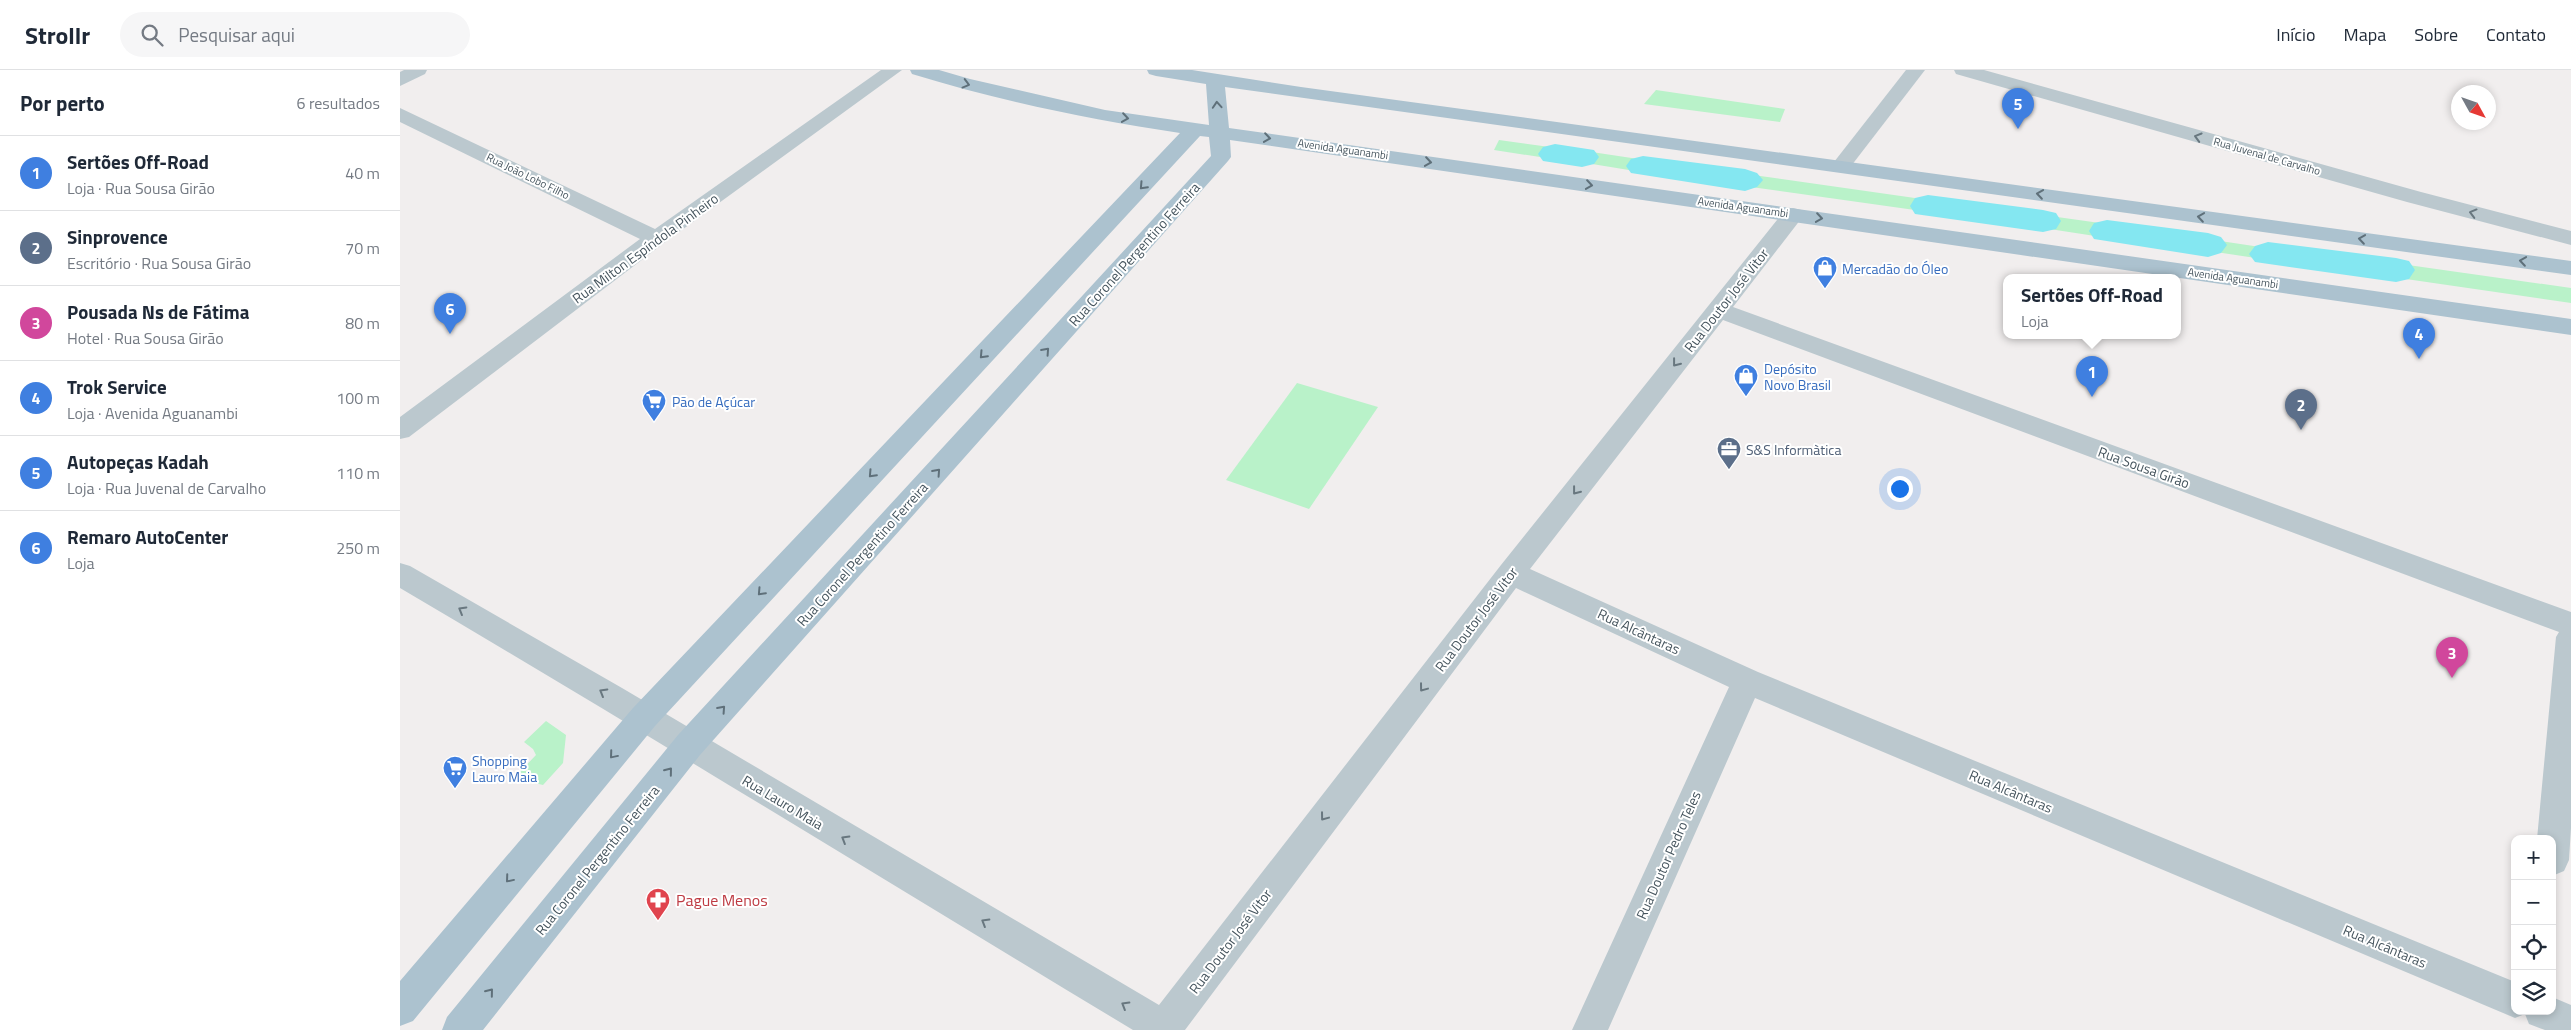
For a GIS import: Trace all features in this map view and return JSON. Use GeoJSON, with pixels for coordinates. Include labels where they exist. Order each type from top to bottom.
{"type":"FeatureCollection","features":[{"type":"Feature","properties":{"kind":"main road","name":"Avenida Aguanambi"},"geometry":{"type":"LineString","coordinates":[[919,70],[964,84],[1044,104],[1105,116],[2571,327]]}},
{"type":"Feature","properties":{"kind":"main road"},"geometry":{"type":"LineString","coordinates":[[1156,70],[1214,75],[1841,166],[2571,268]]}},
{"type":"Feature","properties":{"kind":"main road","name":"Rua Coronel Pergentino Ferreira"},"geometry":{"type":"LineString","coordinates":[[460,1030],[689,745],[1221,157],[1207,130],[1214,75]]}},
{"type":"Feature","properties":{"kind":"main road"},"geometry":{"type":"LineString","coordinates":[[400,1008],[644,717],[1207,130]]}},
{"type":"Feature","properties":{"kind":"street"},"geometry":{"type":"LineString","coordinates":[[400,80],[418,70]]}},
{"type":"Feature","properties":{"kind":"street","name":"Rua Milton Espíndola Pinheiro"},"geometry":{"type":"LineString","coordinates":[[400,430],[656,238],[893,70]]}},
{"type":"Feature","properties":{"kind":"street"},"geometry":{"type":"LineString","coordinates":[[1841,166],[1916,70]]}},
{"type":"Feature","properties":{"kind":"street","name":"Rua Juvenal de Carvalho"},"geometry":{"type":"LineString","coordinates":[[1963,70],[2404,195],[2571,238]]}},
{"type":"Feature","properties":{"kind":"street","name":"Rua João Lobo Filho"},"geometry":{"type":"LineString","coordinates":[[400,114],[656,238]]}},
{"type":"Feature","properties":{"kind":"street","name":"Rua Doutor José Vitor"},"geometry":{"type":"LineString","coordinates":[[1165,1029],[1511,573],[1793,214]]}},
{"type":"Feature","properties":{"kind":"street","name":"Rua Sousa Girão"},"geometry":{"type":"LineString","coordinates":[[1718,310],[2571,624]]}},
{"type":"Feature","properties":{"kind":"street","name":"Rua Alcântaras"},"geometry":{"type":"LineString","coordinates":[[1511,573],[1747,681],[2511,998]]}},
{"type":"Feature","properties":{"kind":"street","name":"Rua Lauro Maia"},"geometry":{"type":"LineString","coordinates":[[400,574],[644,717],[1165,1029]]}},
{"type":"Feature","properties":{"kind":"street"},"geometry":{"type":"LineString","coordinates":[[2554,835],[2571,636]]}},
{"type":"Feature","properties":{"kind":"street","name":"Rua Doutor Pedro Teles"},"geometry":{"type":"LineString","coordinates":[[1590,1030],[1747,681]]}},
{"type":"Feature","properties":{"kind":"street"},"geometry":{"type":"LineString","coordinates":[[2552,1015],[2571,1023]]}},
{"type":"Feature","properties":{"kind":"green space"},"geometry":{"type":"Polygon","coordinates":[[[1656,90],[1785,109],[1780,122],[1644,104],[1656,90]]]}},
{"type":"Feature","properties":{"kind":"green space"},"geometry":{"type":"Polygon","coordinates":[[[1499,140],[1557,148],[1553,159],[1494,150],[1499,140]]]}},
{"type":"Feature","properties":{"kind":"green space"},"geometry":{"type":"Polygon","coordinates":[[[1585,151],[1645,160],[1641,172],[1580,162],[1585,151]]]}},
{"type":"Feature","properties":{"kind":"green space"},"geometry":{"type":"Polygon","coordinates":[[[1746,174],[1929,200],[1929,212],[1744,186],[1746,174]]]}},
{"type":"Feature","properties":{"kind":"green space"},"geometry":{"type":"Polygon","coordinates":[[[2043,215],[2107,224],[2108,238],[2043,228],[2043,215]]]}},
{"type":"Feature","properties":{"kind":"green space"},"geometry":{"type":"Polygon","coordinates":[[[2207,239],[2267,248],[2269,260],[2209,251],[2207,239]]]}},
{"type":"Feature","properties":{"kind":"green space"},"geometry":{"type":"Polygon","coordinates":[[[2394,263],[2571,288],[2571,303],[2399,278],[2394,263]]]}},
{"type":"Feature","properties":{"kind":"green space"},"geometry":{"type":"Polygon","coordinates":[[[1297,383],[1378,407],[1309,509],[1226,480],[1297,383]]]}},
{"type":"Feature","properties":{"kind":"green space"},"geometry":{"type":"Polygon","coordinates":[[[546,721],[566,735],[563,763],[543,785],[514,778],[536,755],[533,749],[524,742],[546,721]]]}},
{"type":"Feature","properties":{"kind":"waterway"},"geometry":{"type":"LineString","coordinates":[[1555,154],[1582,157]]}},
{"type":"Feature","properties":{"kind":"waterway"},"geometry":{"type":"LineString","coordinates":[[1643,166],[1745,180]]}},
{"type":"Feature","properties":{"kind":"waterway"},"geometry":{"type":"LineString","coordinates":[[1928,206],[2043,221]]}},
{"type":"Feature","properties":{"kind":"waterway"},"geometry":{"type":"LineString","coordinates":[[2107,231],[2208,245]]}},
{"type":"Feature","properties":{"kind":"waterway"},"geometry":{"type":"LineString","coordinates":[[2268,254],[2396,270]]}},
{"type":"Feature","properties":{"kind":"place","name":"Autopeças Kadah"},"geometry":{"type":"Point","coordinates":[2018,129]}},
{"type":"Feature","properties":{"kind":"place","name":"Mercadão do Óleo"},"geometry":{"type":"Point","coordinates":[1825,289]}},
{"type":"Feature","properties":{"kind":"place","name":"Remaro AutoCenter"},"geometry":{"type":"Point","coordinates":[450,334]}},
{"type":"Feature","properties":{"kind":"place","name":"Trok Service"},"geometry":{"type":"Point","coordinates":[2419,359]}},
{"type":"Feature","properties":{"kind":"place","name":"Depósito Novo Brasil"},"geometry":{"type":"Point","coordinates":[1746,397]}},
{"type":"Feature","properties":{"kind":"place","name":"Sertões Off-Road"},"geometry":{"type":"Point","coordinates":[2092,397]}},
{"type":"Feature","properties":{"kind":"place","name":"Pão de Açúcar"},"geometry":{"type":"Point","coordinates":[654,422]}},
{"type":"Feature","properties":{"kind":"place","name":"Sinprovence"},"geometry":{"type":"Point","coordinates":[2301,430]}},
{"type":"Feature","properties":{"kind":"place","name":"S&S Informàtica"},"geometry":{"type":"Point","coordinates":[1729,470]}},
{"type":"Feature","properties":{"kind":"place","name":"Pousada Ns de Fátima"},"geometry":{"type":"Point","coordinates":[2452,678]}},
{"type":"Feature","properties":{"kind":"place","name":"Shopping Lauro Maia"},"geometry":{"type":"Point","coordinates":[455,789]}},
{"type":"Feature","properties":{"kind":"place","name":"Pague Menos"},"geometry":{"type":"Point","coordinates":[658,921]}}]}
